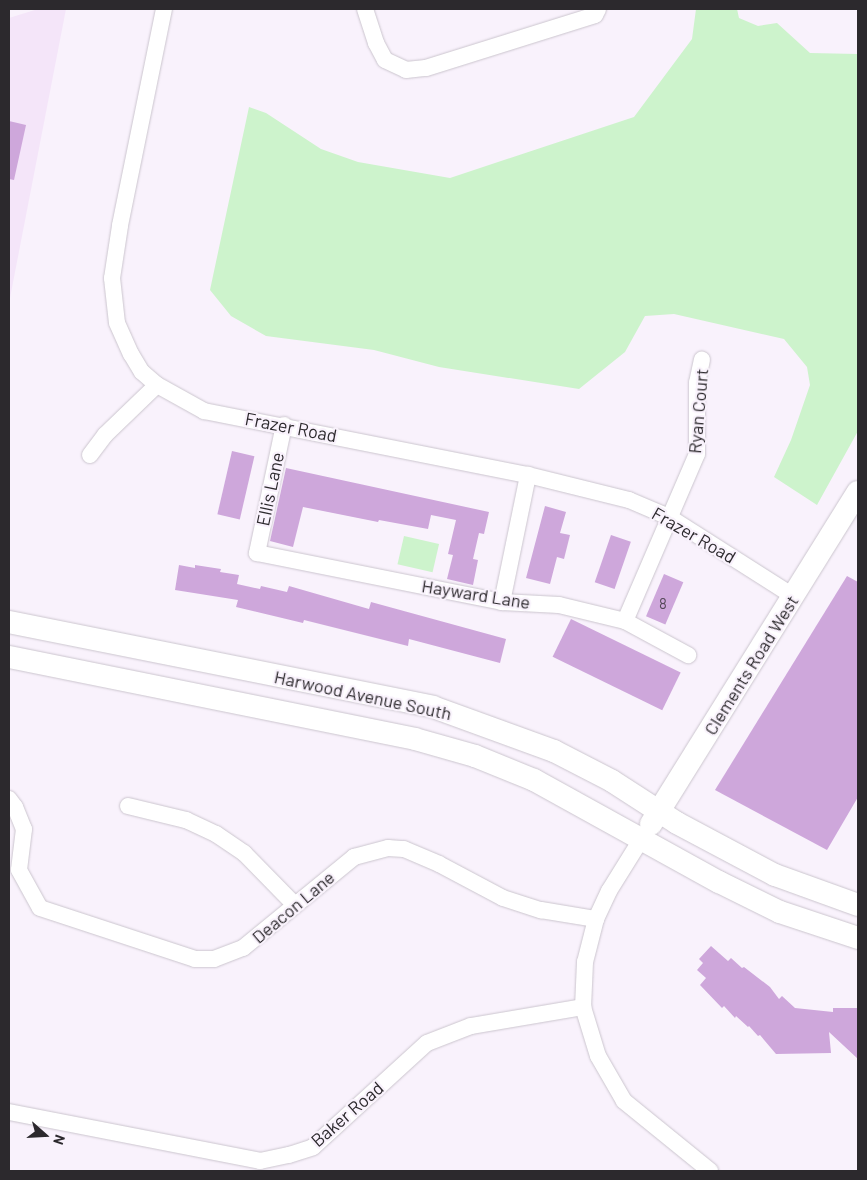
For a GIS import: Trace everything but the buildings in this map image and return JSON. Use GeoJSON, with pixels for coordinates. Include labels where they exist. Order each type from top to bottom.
{"type":"FeatureCollection","features":[{"type":"Feature","properties":{"kind":"main road","name":"Clements Road West"},"geometry":{"type":"LineString","coordinates":[[642,838],[858,492]]}},
{"type":"Feature","properties":{"kind":"main road","name":"Harwood Avenue South"},"geometry":{"type":"LineString","coordinates":[[9,622],[433,707],[554,751],[612,781],[659,812],[775,875],[858,905]]}},
{"type":"Feature","properties":{"kind":"main road","name":"Harwood Avenue South"},"geometry":{"type":"LineString","coordinates":[[9,656],[415,739],[466,754],[534,780],[719,882],[780,912],[858,938]]}},
{"type":"Feature","properties":{"kind":"street","name":"Frazer Road"},"geometry":{"type":"LineString","coordinates":[[164,9],[120,226],[112,278],[117,323],[131,354],[142,372],[157,385],[204,411],[284,425],[528,475],[629,500],[669,517],[793,596]]}},
{"type":"Feature","properties":{"kind":"street"},"geometry":{"type":"LineString","coordinates":[[365,9],[376,43],[385,60],[406,70],[426,68],[585,18],[594,15],[598,9]]}},
{"type":"Feature","properties":{"kind":"street","name":"Ryan Court"},"geometry":{"type":"LineString","coordinates":[[625,621],[697,454],[697,383],[702,360]]}},
{"type":"Feature","properties":{"kind":"street"},"geometry":{"type":"LineString","coordinates":[[90,455],[105,435],[157,385]]}},
{"type":"Feature","properties":{"kind":"street","name":"Ellis Lane"},"geometry":{"type":"LineString","coordinates":[[257,552],[284,425]]}},
{"type":"Feature","properties":{"kind":"street"},"geometry":{"type":"LineString","coordinates":[[502,602],[528,475]]}},
{"type":"Feature","properties":{"kind":"street","name":"Hayward Lane"},"geometry":{"type":"LineString","coordinates":[[257,552],[502,602],[559,605],[625,621],[688,655]]}},
{"type":"Feature","properties":{"kind":"street","name":"Deacon Lane"},"geometry":{"type":"LineString","coordinates":[[9,799],[15,807],[24,829],[14,871],[40,908],[195,960],[214,959],[243,948],[276,924],[296,904],[354,857],[388,848],[404,849],[439,864],[503,898],[541,910],[596,919]]}},
{"type":"Feature","properties":{"kind":"street"},"geometry":{"type":"LineString","coordinates":[[128,806],[186,820],[216,834],[244,853],[296,904]]}},
{"type":"Feature","properties":{"kind":"street"},"geometry":{"type":"LineString","coordinates":[[642,838],[609,890],[596,919],[585,962],[583,1007],[598,1056],[624,1101],[710,1171]]}},
{"type":"Feature","properties":{"kind":"street","name":"Baker Road"},"geometry":{"type":"LineString","coordinates":[[9,1112],[260,1161],[313,1147],[427,1043],[471,1026],[583,1007]]}},
{"type":"Feature","properties":{"kind":"shaded area"},"geometry":{"type":"Polygon","coordinates":[[[38,9],[66,9],[9,303],[9,18],[38,9]]]}},
{"type":"Feature","properties":{"kind":"green space"},"geometry":{"type":"Polygon","coordinates":[[[696,9],[737,9],[739,18],[758,26],[777,23],[810,53],[858,54],[858,431],[817,505],[774,477],[791,440],[810,385],[807,367],[784,339],[674,314],[645,316],[625,352],[579,389],[439,367],[374,350],[266,336],[231,316],[210,290],[249,107],[266,113],[321,149],[358,162],[450,178],[634,117],[692,39],[696,9]]]}},
{"type":"Feature","properties":{"kind":"green space"},"geometry":{"type":"Polygon","coordinates":[[[404,536],[439,544],[433,572],[397,564],[404,536]]]}}]}
